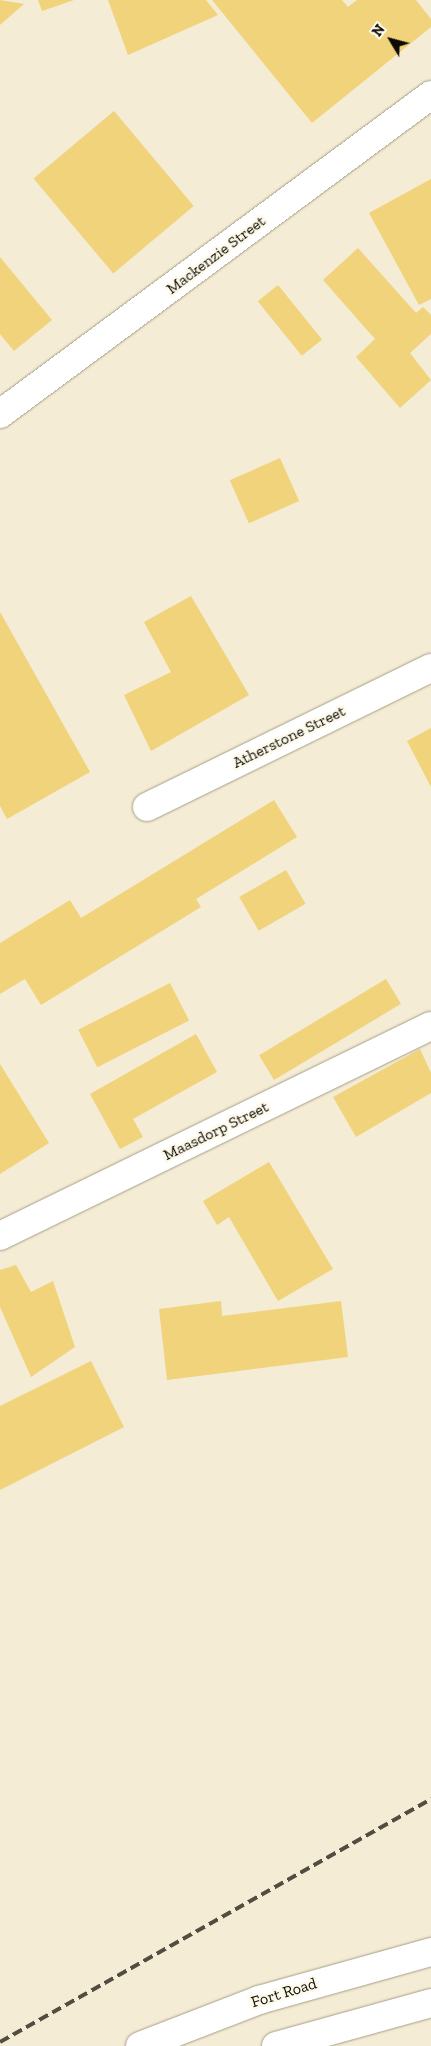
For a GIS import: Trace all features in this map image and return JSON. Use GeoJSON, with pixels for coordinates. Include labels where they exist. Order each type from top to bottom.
{"type":"FeatureCollection","features":[{"type":"Feature","properties":{"kind":"street","name":"Mackenzie Street"},"geometry":{"type":"LineString","coordinates":[[0,414],[431,95]]}},
{"type":"Feature","properties":{"kind":"street","name":"Atherstone Street"},"geometry":{"type":"LineString","coordinates":[[147,807],[431,668]]}},
{"type":"Feature","properties":{"kind":"street","name":"Maasdorp Street"},"geometry":{"type":"LineString","coordinates":[[0,1236],[431,1026]]}},
{"type":"Feature","properties":{"kind":"street","name":"Fort Road"},"geometry":{"type":"LineString","coordinates":[[140,2046],[260,2000],[431,1952]]}},
{"type":"Feature","properties":{"kind":"street"},"geometry":{"type":"LineString","coordinates":[[276,2046],[431,2003]]}},
{"type":"Feature","properties":{"kind":"building"},"geometry":{"type":"Polygon","coordinates":[[[0,0],[24,4],[0,25],[0,0]]]}},
{"type":"Feature","properties":{"kind":"building"},"geometry":{"type":"Polygon","coordinates":[[[38,0],[74,0],[42,11],[38,0]]]}},
{"type":"Feature","properties":{"kind":"building"},"geometry":{"type":"Polygon","coordinates":[[[108,0],[206,0],[218,15],[128,55],[108,0]]]}},
{"type":"Feature","properties":{"kind":"building"},"geometry":{"type":"Polygon","coordinates":[[[212,0],[342,0],[348,7],[357,0],[416,0],[431,19],[431,27],[312,123],[212,0]]]}},
{"type":"Feature","properties":{"kind":"building"},"geometry":{"type":"Polygon","coordinates":[[[114,111],[194,206],[113,273],[34,178],[114,111]]]}},
{"type":"Feature","properties":{"kind":"building"},"geometry":{"type":"Polygon","coordinates":[[[431,179],[431,299],[419,305],[369,213],[431,179]]]}},
{"type":"Feature","properties":{"kind":"building"},"geometry":{"type":"Polygon","coordinates":[[[358,248],[416,313],[423,307],[431,315],[431,334],[410,353],[431,380],[400,408],[356,357],[375,339],[323,280],[358,248]]]}},
{"type":"Feature","properties":{"kind":"building"},"geometry":{"type":"Polygon","coordinates":[[[0,257],[52,320],[14,351],[0,334],[0,257]]]}},
{"type":"Feature","properties":{"kind":"building"},"geometry":{"type":"Polygon","coordinates":[[[278,285],[322,339],[302,356],[258,301],[278,285]]]}},
{"type":"Feature","properties":{"kind":"building"},"geometry":{"type":"Polygon","coordinates":[[[280,458],[299,501],[249,523],[230,480],[280,458]]]}},
{"type":"Feature","properties":{"kind":"building"},"geometry":{"type":"Polygon","coordinates":[[[191,596],[249,695],[151,751],[124,695],[171,672],[144,622],[191,596]]]}},
{"type":"Feature","properties":{"kind":"building"},"geometry":{"type":"Polygon","coordinates":[[[0,612],[90,772],[7,819],[0,806],[0,612]]]}},
{"type":"Feature","properties":{"kind":"building"},"geometry":{"type":"Polygon","coordinates":[[[431,728],[431,787],[407,741],[431,728]]]}},
{"type":"Feature","properties":{"kind":"building"},"geometry":{"type":"Polygon","coordinates":[[[274,800],[297,837],[196,899],[201,907],[41,1005],[25,979],[0,994],[0,943],[70,900],[81,918],[274,800]]]}},
{"type":"Feature","properties":{"kind":"building"},"geometry":{"type":"Polygon","coordinates":[[[286,870],[306,904],[259,931],[239,897],[286,870]]]}},
{"type":"Feature","properties":{"kind":"building"},"geometry":{"type":"Polygon","coordinates":[[[386,979],[401,1004],[274,1080],[259,1055],[386,979]]]}},
{"type":"Feature","properties":{"kind":"building"},"geometry":{"type":"Polygon","coordinates":[[[170,983],[189,1020],[97,1067],[78,1030],[170,983]]]}},
{"type":"Feature","properties":{"kind":"building"},"geometry":{"type":"Polygon","coordinates":[[[196,1034],[217,1072],[133,1119],[143,1137],[120,1149],[90,1094],[196,1034]]]}},
{"type":"Feature","properties":{"kind":"building"},"geometry":{"type":"Polygon","coordinates":[[[420,1049],[431,1073],[431,1093],[356,1137],[333,1097],[420,1049]]]}},
{"type":"Feature","properties":{"kind":"building"},"geometry":{"type":"Polygon","coordinates":[[[0,1064],[49,1143],[0,1174],[0,1064]]]}},
{"type":"Feature","properties":{"kind":"building"},"geometry":{"type":"Polygon","coordinates":[[[269,1162],[333,1269],[278,1301],[229,1217],[217,1225],[203,1201],[269,1162]]]}},
{"type":"Feature","properties":{"kind":"building"},"geometry":{"type":"Polygon","coordinates":[[[16,1265],[31,1292],[53,1281],[75,1347],[31,1377],[0,1307],[0,1270],[16,1265]]]}},
{"type":"Feature","properties":{"kind":"building"},"geometry":{"type":"Polygon","coordinates":[[[221,1301],[222,1316],[341,1301],[348,1357],[167,1380],[159,1309],[221,1301]]]}},
{"type":"Feature","properties":{"kind":"building"},"geometry":{"type":"Polygon","coordinates":[[[91,1361],[124,1427],[0,1490],[0,1406],[91,1361]]]}},
{"type":"Feature","properties":{"kind":"railway"},"geometry":{"type":"LineString","coordinates":[[0,2042],[431,1799]]}}]}
